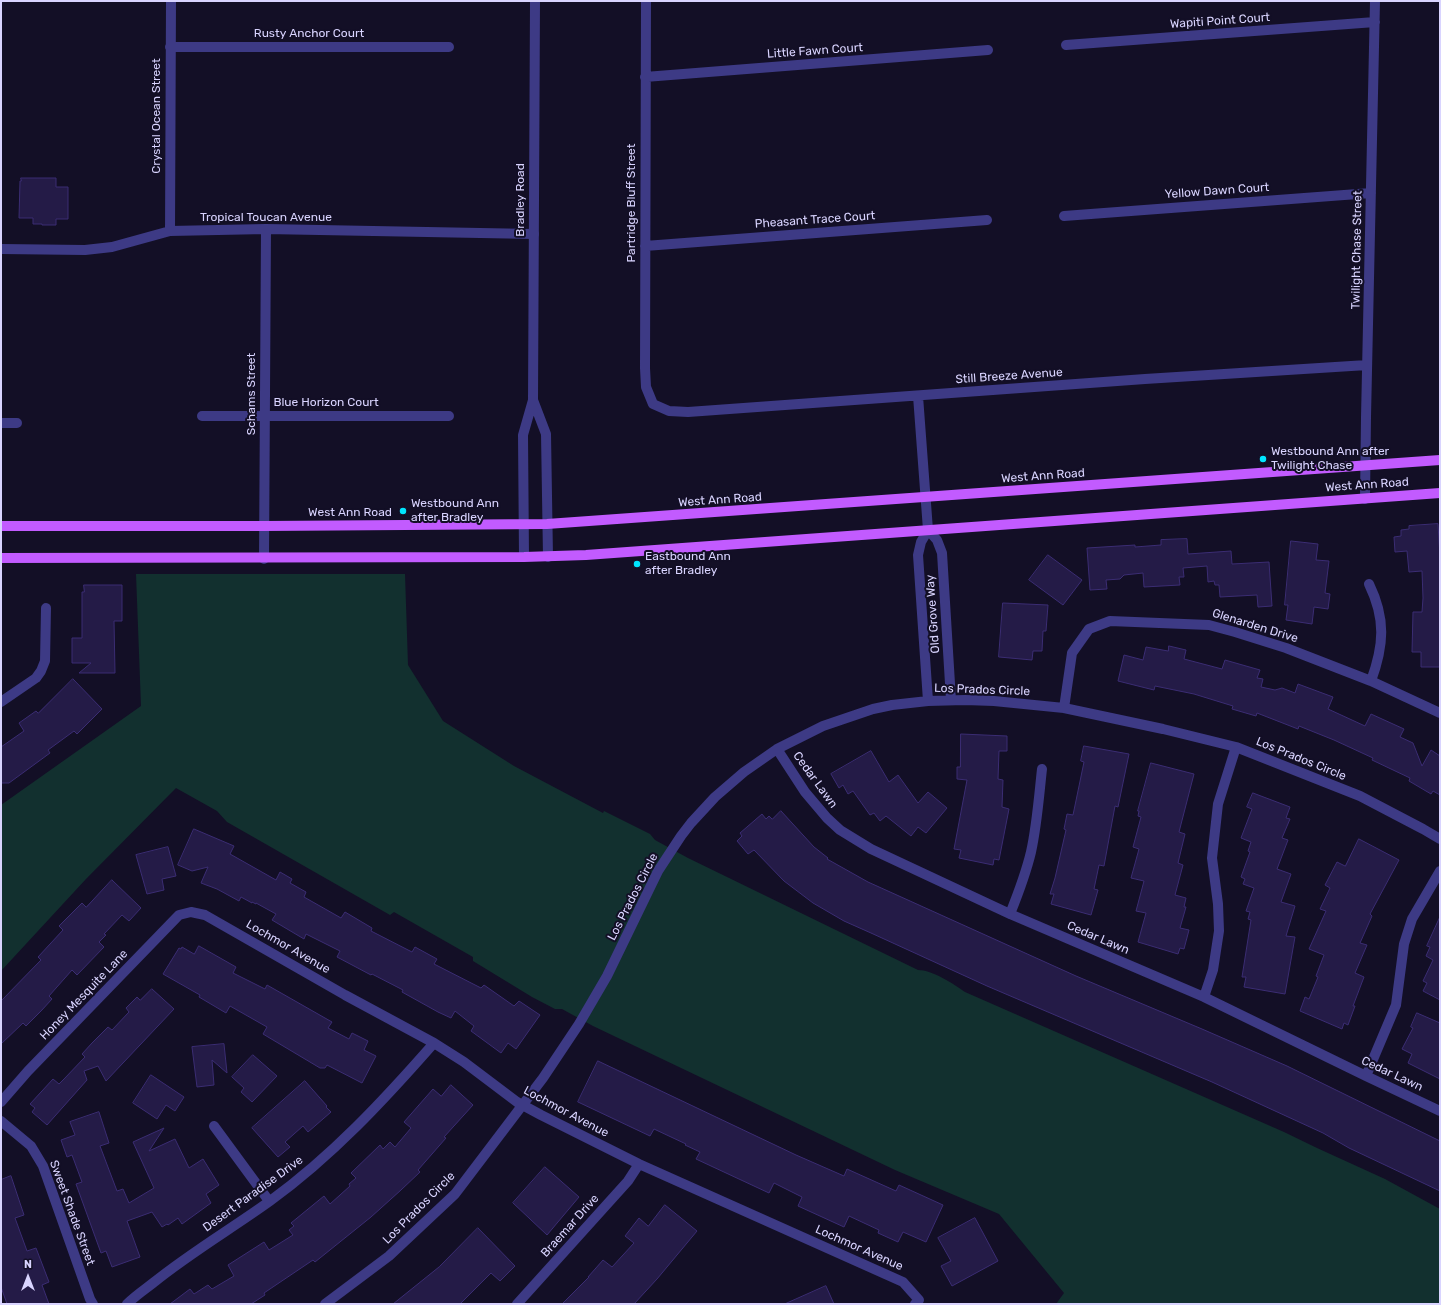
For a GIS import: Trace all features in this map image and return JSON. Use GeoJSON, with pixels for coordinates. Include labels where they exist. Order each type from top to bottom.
{"type":"FeatureCollection","features":[{"type":"Feature","properties":{"kind":"main road","name":"West Ann Road"},"geometry":{"type":"LineString","coordinates":[[1,526],[547,524],[1440,460]]}},
{"type":"Feature","properties":{"kind":"main road","name":"West Ann Road"},"geometry":{"type":"LineString","coordinates":[[1,558],[264,559],[548,557],[1440,493]]}},
{"type":"Feature","properties":{"kind":"street","name":"Crystal Ocean Street"},"geometry":{"type":"LineString","coordinates":[[170,231],[171,1]]}},
{"type":"Feature","properties":{"kind":"street","name":"Bradley Road"},"geometry":{"type":"LineString","coordinates":[[524,557],[523,435],[533,400],[535,1]]}},
{"type":"Feature","properties":{"kind":"street","name":"Partridge Bluff Street"},"geometry":{"type":"LineString","coordinates":[[646,1],[646,387],[653,404]]}},
{"type":"Feature","properties":{"kind":"street","name":"Twilight Chase Street"},"geometry":{"type":"LineString","coordinates":[[1365,499],[1375,1]]}},
{"type":"Feature","properties":{"kind":"street","name":"Wapiti Point Court"},"geometry":{"type":"LineString","coordinates":[[1066,45],[1375,22]]}},
{"type":"Feature","properties":{"kind":"street","name":"Rusty Anchor Court"},"geometry":{"type":"LineString","coordinates":[[170,47],[449,47]]}},
{"type":"Feature","properties":{"kind":"street","name":"Little Fawn Court"},"geometry":{"type":"LineString","coordinates":[[645,77],[988,50]]}},
{"type":"Feature","properties":{"kind":"street","name":"Yellow Dawn Court"},"geometry":{"type":"LineString","coordinates":[[1064,216],[1371,193]]}},
{"type":"Feature","properties":{"kind":"street","name":"Pheasant Trace Court"},"geometry":{"type":"LineString","coordinates":[[645,246],[987,220]]}},
{"type":"Feature","properties":{"kind":"street","name":"Tropical Toucan Avenue"},"geometry":{"type":"LineString","coordinates":[[1,249],[85,250],[112,247],[170,231],[266,229],[534,234]]}},
{"type":"Feature","properties":{"kind":"street","name":"Schams Street"},"geometry":{"type":"LineString","coordinates":[[264,559],[266,229]]}},
{"type":"Feature","properties":{"kind":"street","name":"Still Breeze Avenue"},"geometry":{"type":"LineString","coordinates":[[653,404],[669,410],[688,412],[1145,379],[1367,365]]}},
{"type":"Feature","properties":{"kind":"street","name":"Old Grove Way"},"geometry":{"type":"LineString","coordinates":[[918,396],[928,530],[937,540],[942,553],[951,700]]}},
{"type":"Feature","properties":{"kind":"street","name":"Bradley Road"},"geometry":{"type":"LineString","coordinates":[[533,400],[546,434],[548,557]]}},
{"type":"Feature","properties":{"kind":"street","name":"Blue Horizon Court"},"geometry":{"type":"LineString","coordinates":[[202,416],[449,416]]}},
{"type":"Feature","properties":{"kind":"street"},"geometry":{"type":"LineString","coordinates":[[1,423],[17,423]]}},
{"type":"Feature","properties":{"kind":"street","name":"Old Grove Way"},"geometry":{"type":"LineString","coordinates":[[928,530],[920,542],[918,554],[928,701]]}},
{"type":"Feature","properties":{"kind":"street"},"geometry":{"type":"LineString","coordinates":[[1369,584],[1378,604],[1382,625],[1379,658],[1371,681]]}},
{"type":"Feature","properties":{"kind":"street"},"geometry":{"type":"LineString","coordinates":[[1,702],[36,678],[41,671],[45,661],[46,608]]}},
{"type":"Feature","properties":{"kind":"street","name":"Glenarden Drive"},"geometry":{"type":"LineString","coordinates":[[1064,708],[1072,653],[1089,629],[1110,621],[1209,625],[1286,648],[1371,681],[1440,713]]}},
{"type":"Feature","properties":{"kind":"street","name":"Los Prados Circle"},"geometry":{"type":"LineString","coordinates":[[325,1304],[389,1256],[455,1194],[523,1105],[565,1046],[594,999],[618,955],[650,886],[681,836],[703,810],[729,784],[744,772],[777,749],[812,731],[856,714],[892,705],[928,701],[951,700],[994,702],[1064,708],[1163,729],[1236,747],[1360,796],[1423,828],[1440,839]]}},
{"type":"Feature","properties":{"kind":"street"},"geometry":{"type":"LineString","coordinates":[[1204,997],[1213,970],[1219,931],[1218,904],[1212,858],[1218,804],[1236,747]]}},
{"type":"Feature","properties":{"kind":"street","name":"Cedar Lawn"},"geometry":{"type":"LineString","coordinates":[[777,749],[815,805],[840,830],[871,849],[1010,914],[1204,997],[1440,1111]]}},
{"type":"Feature","properties":{"kind":"street"},"geometry":{"type":"LineString","coordinates":[[1010,914],[1024,877],[1031,851],[1036,823],[1042,769]]}},
{"type":"Feature","properties":{"kind":"street"},"geometry":{"type":"LineString","coordinates":[[1366,1076],[1396,1005],[1404,944],[1412,919],[1440,871]]}},
{"type":"Feature","properties":{"kind":"street","name":"Lochmor Avenue"},"geometry":{"type":"LineString","coordinates":[[191,912],[205,915],[345,995],[434,1043],[464,1062],[523,1105],[639,1164],[903,1282],[917,1302]]}},
{"type":"Feature","properties":{"kind":"street","name":"Honey Mesquite Lane"},"geometry":{"type":"LineString","coordinates":[[1,1102],[28,1070],[179,915],[191,912]]}},
{"type":"Feature","properties":{"kind":"street","name":"Desert Paradise Drive"},"geometry":{"type":"LineString","coordinates":[[127,1304],[176,1264],[269,1202],[310,1170],[351,1133],[397,1085],[434,1043]]}},
{"type":"Feature","properties":{"kind":"street","name":"Sweet Shade Street"},"geometry":{"type":"LineString","coordinates":[[1,1121],[30,1146],[42,1166],[93,1304]]}},
{"type":"Feature","properties":{"kind":"street"},"geometry":{"type":"LineString","coordinates":[[214,1126],[269,1202]]}},
{"type":"Feature","properties":{"kind":"street","name":"Braemar Drive"},"geometry":{"type":"LineString","coordinates":[[517,1304],[628,1181],[639,1164]]}},
{"type":"Feature","properties":{"kind":"green space"},"geometry":{"type":"Polygon","coordinates":[[[136,574],[405,574],[408,665],[443,721],[514,766],[603,813],[604,811],[650,834],[655,840],[688,858],[918,970],[930,972],[965,992],[1284,1132],[1385,1179],[1440,1209],[1440,1304],[1056,1304],[1064,1293],[999,1214],[895,1170],[593,1026],[562,1009],[555,1009],[532,997],[473,961],[473,957],[394,912],[390,915],[227,822],[217,811],[176,788],[86,879],[1,971],[1,805],[141,706],[136,574]]]}},
{"type":"Feature","properties":{"kind":"building"},"geometry":{"type":"Polygon","coordinates":[[[21,178],[56,178],[56,187],[68,187],[68,219],[56,219],[56,225],[42,225],[33,224],[33,218],[19,218],[21,178]]]}},
{"type":"Feature","properties":{"kind":"building"},"geometry":{"type":"Polygon","coordinates":[[[1438,524],[1440,556],[1440,667],[1421,667],[1421,652],[1412,652],[1413,612],[1422,612],[1422,571],[1409,572],[1407,551],[1395,552],[1394,537],[1401,536],[1401,530],[1409,529],[1409,526],[1438,524]]]}},
{"type":"Feature","properties":{"kind":"building"},"geometry":{"type":"Polygon","coordinates":[[[1187,539],[1188,554],[1231,551],[1232,564],[1269,562],[1272,606],[1258,607],[1257,595],[1220,597],[1219,585],[1215,585],[1214,581],[1208,582],[1207,566],[1183,568],[1184,577],[1179,577],[1180,585],[1144,587],[1143,573],[1124,575],[1120,579],[1106,580],[1107,589],[1090,590],[1087,548],[1161,545],[1161,540],[1187,539]]]}},
{"type":"Feature","properties":{"kind":"building"},"geometry":{"type":"Polygon","coordinates":[[[1291,541],[1318,544],[1316,560],[1329,561],[1325,593],[1330,594],[1328,609],[1314,607],[1312,624],[1286,620],[1288,605],[1285,605],[1291,541]]]}},
{"type":"Feature","properties":{"kind":"building"},"geometry":{"type":"Polygon","coordinates":[[[1048,555],[1082,580],[1063,605],[1029,580],[1048,555]]]}},
{"type":"Feature","properties":{"kind":"building"},"geometry":{"type":"Polygon","coordinates":[[[84,585],[122,585],[122,621],[114,621],[115,673],[79,673],[91,663],[72,663],[72,638],[82,638],[82,592],[84,592],[84,585]]]}},
{"type":"Feature","properties":{"kind":"building"},"geometry":{"type":"Polygon","coordinates":[[[1003,603],[1048,605],[1046,631],[1043,631],[1042,651],[1033,651],[1032,660],[999,657],[1003,603]]]}},
{"type":"Feature","properties":{"kind":"building"},"geometry":{"type":"Polygon","coordinates":[[[1169,646],[1186,650],[1184,659],[1222,669],[1225,660],[1260,670],[1257,678],[1263,679],[1261,687],[1275,690],[1282,688],[1295,693],[1298,684],[1333,697],[1328,709],[1365,726],[1371,714],[1404,729],[1400,737],[1413,743],[1422,766],[1431,750],[1440,756],[1440,795],[1433,791],[1431,794],[1409,781],[1410,778],[1372,760],[1373,758],[1299,726],[1298,729],[1257,713],[1256,716],[1232,709],[1233,706],[1194,694],[1155,686],[1154,690],[1118,681],[1124,655],[1143,660],[1146,647],[1168,651],[1169,646]]]}},
{"type":"Feature","properties":{"kind":"building"},"geometry":{"type":"Polygon","coordinates":[[[73,679],[102,709],[77,734],[74,731],[48,750],[50,753],[9,783],[1,783],[1,747],[24,731],[19,723],[36,711],[38,713],[73,679]]]}},
{"type":"Feature","properties":{"kind":"building"},"geometry":{"type":"Polygon","coordinates":[[[961,734],[1007,736],[1007,751],[999,751],[998,779],[1003,780],[1002,807],[1009,809],[999,860],[994,859],[993,865],[959,858],[961,850],[954,849],[967,780],[957,779],[957,767],[960,767],[961,734]]]}},
{"type":"Feature","properties":{"kind":"building"},"geometry":{"type":"Polygon","coordinates":[[[1084,746],[1129,754],[1118,807],[1115,806],[1104,866],[1099,865],[1094,889],[1098,890],[1091,915],[1051,904],[1054,894],[1050,894],[1066,830],[1064,829],[1067,814],[1073,815],[1084,762],[1081,761],[1084,746]]]}},
{"type":"Feature","properties":{"kind":"building"},"geometry":{"type":"Polygon","coordinates":[[[871,751],[889,782],[898,775],[918,803],[928,792],[947,808],[926,833],[918,827],[911,836],[886,816],[880,821],[874,813],[870,815],[853,791],[848,794],[843,785],[839,788],[831,774],[871,751]]]}},
{"type":"Feature","properties":{"kind":"building"},"geometry":{"type":"Polygon","coordinates":[[[1151,763],[1194,774],[1179,832],[1185,834],[1178,863],[1183,865],[1175,895],[1186,898],[1184,907],[1186,907],[1180,928],[1189,930],[1184,949],[1180,948],[1178,954],[1138,942],[1146,913],[1136,911],[1144,881],[1131,878],[1139,849],[1133,847],[1141,817],[1138,816],[1138,811],[1151,763]]]}},
{"type":"Feature","properties":{"kind":"building"},"geometry":{"type":"Polygon","coordinates":[[[1253,793],[1290,807],[1286,818],[1290,819],[1282,838],[1288,840],[1277,869],[1291,874],[1281,902],[1295,906],[1286,936],[1295,937],[1285,994],[1244,987],[1246,977],[1242,977],[1251,920],[1248,919],[1250,912],[1246,911],[1254,888],[1243,884],[1245,879],[1241,877],[1250,852],[1248,851],[1251,842],[1241,838],[1252,809],[1247,807],[1253,793]]]}},
{"type":"Feature","properties":{"kind":"building"},"geometry":{"type":"Polygon","coordinates":[[[781,811],[814,847],[828,858],[827,859],[868,882],[1076,976],[1287,1066],[1440,1141],[1440,1191],[1349,1148],[1323,1133],[1212,1082],[987,986],[844,921],[813,903],[784,881],[754,850],[748,854],[737,841],[742,836],[740,833],[762,814],[766,819],[769,816],[772,819],[781,811]]]}},
{"type":"Feature","properties":{"kind":"building"},"geometry":{"type":"Polygon","coordinates":[[[194,829],[234,846],[230,854],[276,880],[280,872],[292,879],[290,883],[306,892],[304,897],[341,918],[345,912],[372,928],[371,931],[412,952],[415,947],[437,959],[434,964],[481,988],[484,985],[514,1006],[519,1001],[540,1015],[516,1049],[508,1043],[501,1053],[471,1031],[474,1026],[455,1011],[451,1018],[438,1012],[402,992],[403,990],[337,957],[340,951],[306,934],[304,939],[272,920],[276,914],[256,903],[252,903],[241,897],[239,901],[217,889],[201,883],[208,867],[192,871],[178,865],[194,829]]]}},
{"type":"Feature","properties":{"kind":"building"},"geometry":{"type":"Polygon","coordinates":[[[1359,839],[1399,860],[1370,914],[1372,916],[1360,943],[1367,945],[1355,973],[1364,977],[1353,1006],[1355,1006],[1348,1025],[1344,1023],[1342,1029],[1300,1011],[1305,997],[1309,999],[1318,977],[1316,976],[1324,955],[1309,949],[1326,911],[1320,909],[1330,888],[1325,885],[1337,862],[1345,866],[1359,839]]]}},
{"type":"Feature","properties":{"kind":"building"},"geometry":{"type":"Polygon","coordinates":[[[168,847],[176,876],[162,879],[164,890],[147,894],[136,855],[168,847]]]}},
{"type":"Feature","properties":{"kind":"building"},"geometry":{"type":"Polygon","coordinates":[[[112,880],[141,908],[129,921],[122,915],[104,934],[106,935],[99,942],[104,947],[77,975],[72,970],[49,996],[52,999],[41,1011],[26,1026],[23,1023],[1,1044],[1,1001],[41,960],[38,957],[63,930],[59,926],[82,903],[86,907],[112,880]]]}},
{"type":"Feature","properties":{"kind":"building"},"geometry":{"type":"Polygon","coordinates":[[[1440,917],[1440,1000],[1423,991],[1427,983],[1423,981],[1433,960],[1426,956],[1430,947],[1427,946],[1440,917]]]}},
{"type":"Feature","properties":{"kind":"building"},"geometry":{"type":"Polygon","coordinates":[[[199,946],[236,967],[233,973],[265,989],[267,985],[332,1022],[328,1028],[349,1039],[352,1033],[368,1041],[364,1050],[376,1056],[362,1083],[327,1065],[325,1068],[320,1068],[263,1034],[267,1027],[230,1006],[226,1013],[199,997],[200,995],[163,974],[179,948],[181,949],[182,947],[194,954],[199,946]]]}},
{"type":"Feature","properties":{"kind":"building"},"geometry":{"type":"Polygon","coordinates":[[[152,989],[174,1009],[106,1081],[98,1066],[84,1071],[87,1080],[47,1125],[32,1112],[35,1108],[30,1104],[53,1079],[59,1084],[85,1057],[82,1054],[92,1043],[108,1027],[112,1030],[129,1012],[126,1008],[137,997],[140,1000],[152,989]]]}},
{"type":"Feature","properties":{"kind":"building"},"geometry":{"type":"Polygon","coordinates":[[[1417,1013],[1440,1023],[1440,1079],[1408,1063],[1412,1054],[1402,1049],[1413,1028],[1411,1027],[1417,1013]]]}},
{"type":"Feature","properties":{"kind":"building"},"geometry":{"type":"Polygon","coordinates":[[[224,1044],[227,1073],[212,1060],[214,1085],[197,1087],[192,1047],[224,1044]]]}},
{"type":"Feature","properties":{"kind":"building"},"geometry":{"type":"Polygon","coordinates":[[[253,1055],[277,1076],[252,1102],[241,1092],[244,1088],[232,1077],[253,1055]]]}},
{"type":"Feature","properties":{"kind":"building"},"geometry":{"type":"Polygon","coordinates":[[[598,1061],[796,1155],[844,1176],[847,1169],[896,1191],[899,1185],[943,1205],[926,1242],[903,1232],[898,1242],[878,1233],[879,1230],[849,1216],[844,1227],[798,1206],[802,1197],[774,1183],[769,1193],[696,1159],[700,1152],[685,1145],[686,1144],[654,1129],[650,1136],[578,1102],[598,1061]]]}},
{"type":"Feature","properties":{"kind":"building"},"geometry":{"type":"Polygon","coordinates":[[[151,1075],[184,1097],[175,1111],[166,1105],[157,1119],[133,1103],[151,1075]]]}},
{"type":"Feature","properties":{"kind":"building"},"geometry":{"type":"Polygon","coordinates":[[[305,1081],[331,1112],[308,1132],[303,1126],[285,1142],[290,1147],[278,1157],[252,1128],[305,1081]]]}},
{"type":"Feature","properties":{"kind":"building"},"geometry":{"type":"Polygon","coordinates":[[[451,1085],[473,1105],[444,1137],[446,1138],[418,1170],[420,1172],[371,1217],[315,1262],[313,1260],[264,1293],[265,1295],[251,1304],[170,1304],[190,1289],[194,1294],[208,1285],[212,1289],[234,1276],[228,1265],[264,1242],[269,1250],[293,1235],[289,1230],[294,1226],[291,1223],[324,1196],[330,1204],[350,1186],[349,1184],[356,1178],[351,1173],[380,1145],[383,1149],[390,1142],[395,1147],[411,1128],[404,1122],[433,1089],[441,1096],[451,1085]]]}},
{"type":"Feature","properties":{"kind":"building"},"geometry":{"type":"Polygon","coordinates":[[[99,1112],[109,1143],[100,1146],[117,1191],[123,1189],[129,1203],[154,1188],[133,1142],[164,1128],[149,1151],[175,1139],[189,1168],[203,1159],[219,1185],[206,1194],[211,1203],[182,1224],[178,1218],[162,1227],[152,1212],[127,1221],[140,1257],[112,1267],[106,1251],[101,1253],[76,1184],[82,1182],[72,1155],[67,1157],[61,1140],[75,1135],[70,1122],[99,1112]]]}},
{"type":"Feature","properties":{"kind":"building"},"geometry":{"type":"Polygon","coordinates":[[[545,1167],[579,1197],[547,1235],[513,1203],[545,1167]]]}},
{"type":"Feature","properties":{"kind":"building"},"geometry":{"type":"Polygon","coordinates":[[[11,1176],[24,1215],[15,1218],[27,1251],[36,1248],[49,1282],[42,1285],[49,1304],[7,1304],[1,1287],[1,1180],[11,1176]]]}},
{"type":"Feature","properties":{"kind":"building"},"geometry":{"type":"Polygon","coordinates":[[[665,1205],[697,1231],[634,1304],[562,1304],[589,1277],[603,1260],[612,1267],[634,1243],[625,1236],[639,1218],[648,1226],[665,1205]]]}},
{"type":"Feature","properties":{"kind":"building"},"geometry":{"type":"Polygon","coordinates":[[[975,1218],[998,1261],[952,1286],[941,1266],[951,1261],[938,1238],[975,1218]]]}},
{"type":"Feature","properties":{"kind":"building"},"geometry":{"type":"Polygon","coordinates":[[[478,1228],[515,1266],[500,1281],[491,1273],[460,1304],[393,1304],[439,1267],[478,1228]]]}},
{"type":"Feature","properties":{"kind":"building"},"geometry":{"type":"Polygon","coordinates":[[[826,1286],[834,1304],[785,1304],[826,1286]]]}},
{"type":"Feature","properties":{"kind":"place","name":"Westbound Ann after Twilight Chase"},"geometry":{"type":"Point","coordinates":[1263,459]}},
{"type":"Feature","properties":{"kind":"place","name":"Westbound Ann after Bradley"},"geometry":{"type":"Point","coordinates":[403,511]}},
{"type":"Feature","properties":{"kind":"place","name":"Eastbound Ann after Bradley"},"geometry":{"type":"Point","coordinates":[637,564]}}]}
